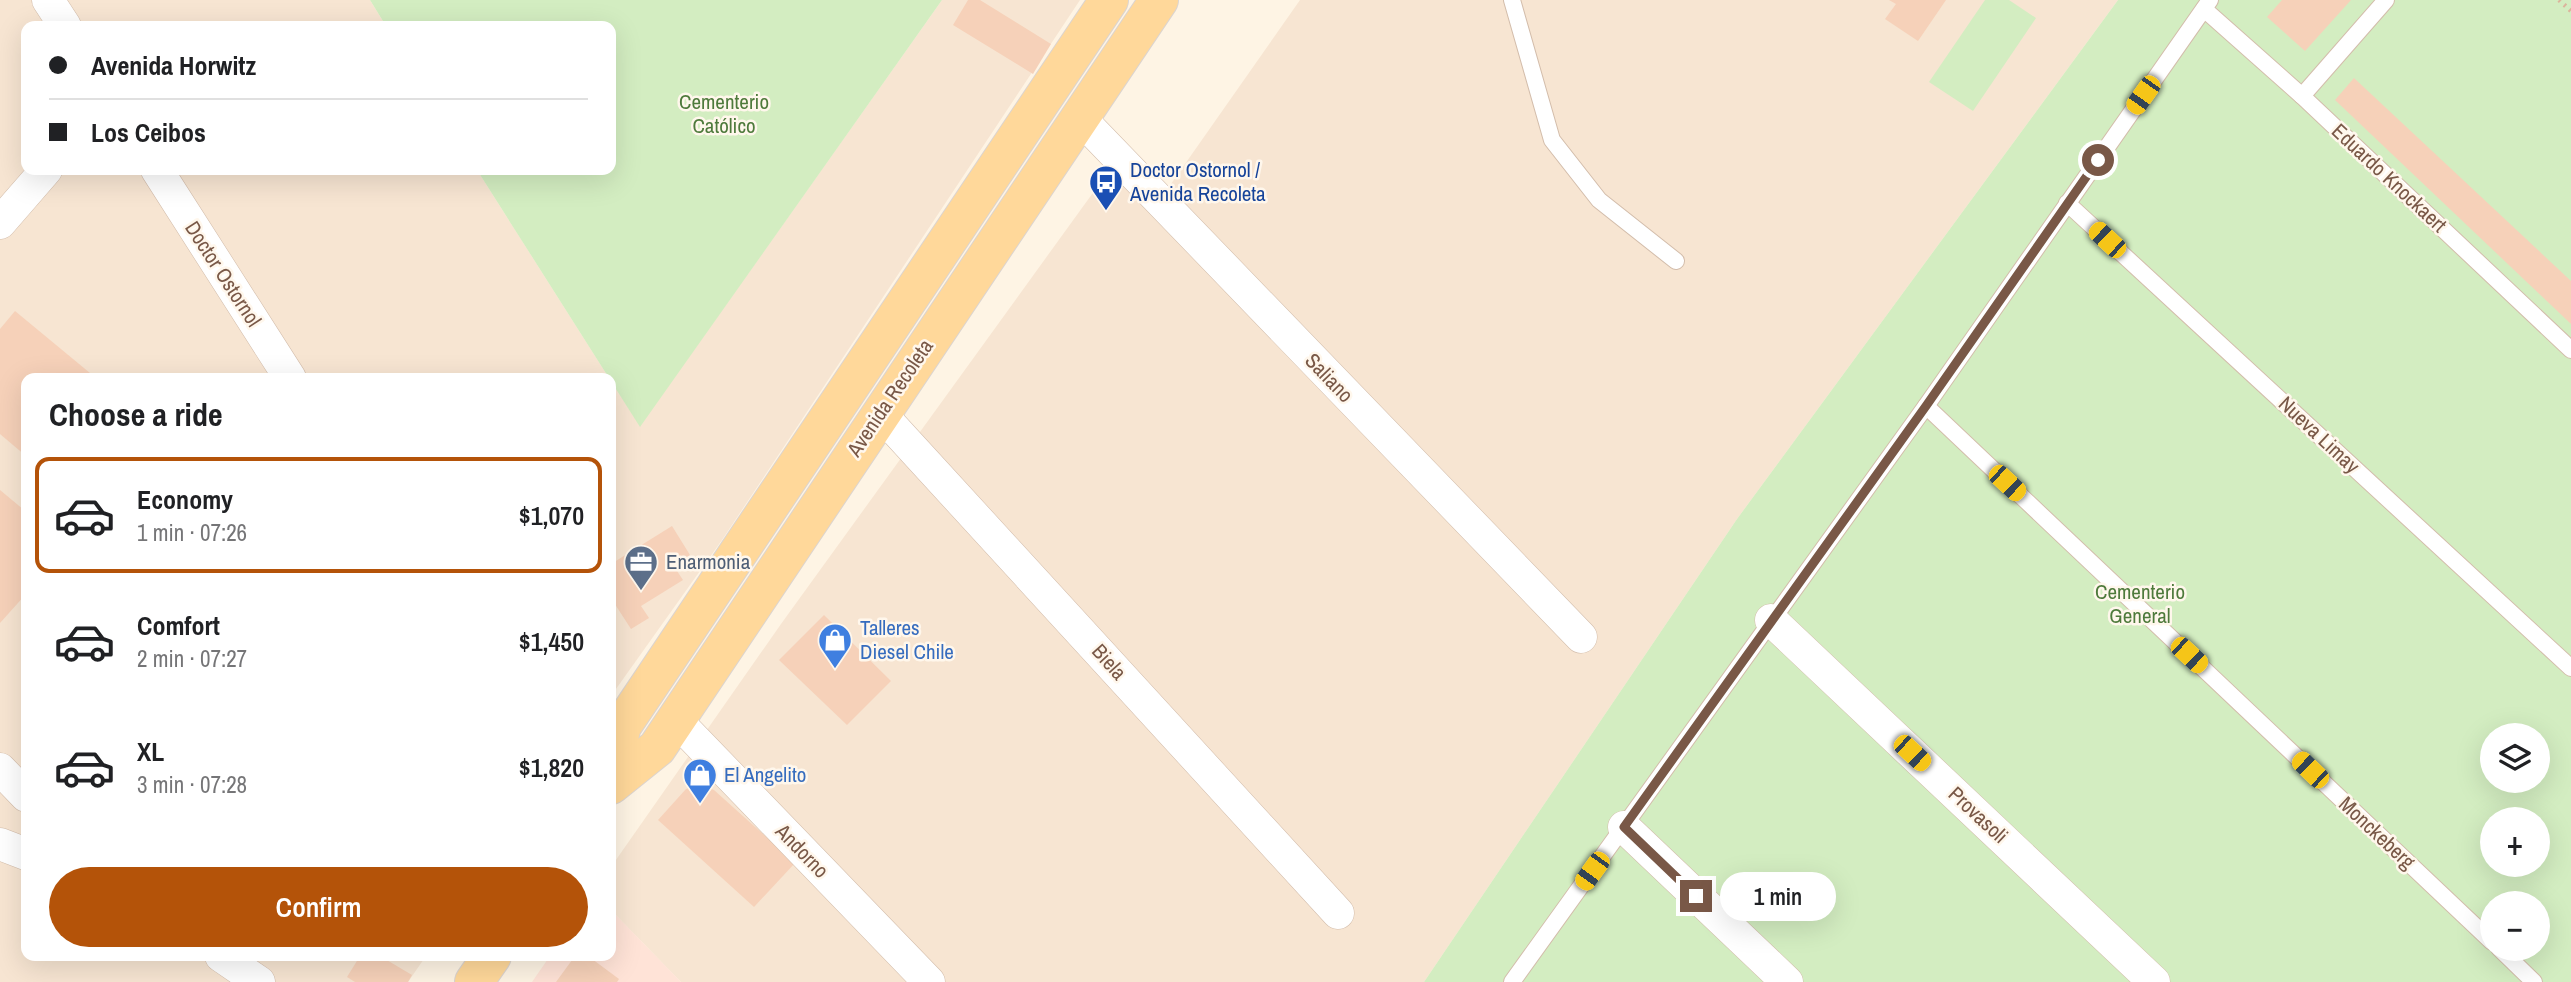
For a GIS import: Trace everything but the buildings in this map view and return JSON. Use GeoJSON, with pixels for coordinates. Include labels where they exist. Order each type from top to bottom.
{"type":"FeatureCollection","features":[{"type":"Feature","properties":{"kind":"main road","name":"Avenida Recoleta"},"geometry":{"type":"LineString","coordinates":[[616,750],[622,726],[1109,0]]}},
{"type":"Feature","properties":{"kind":"main road","name":"Avenida Recoleta"},"geometry":{"type":"LineString","coordinates":[[616,781],[657,748],[1159,0]]}},
{"type":"Feature","properties":{"kind":"main road"},"geometry":{"type":"LineString","coordinates":[[474,982],[489,961]]}},
{"type":"Feature","properties":{"kind":"street"},"geometry":{"type":"LineString","coordinates":[[48,0],[62,21]]}},
{"type":"Feature","properties":{"kind":"street","name":"Saliano"},"geometry":{"type":"LineString","coordinates":[[1079,117],[1581,638]]}},
{"type":"Feature","properties":{"kind":"street"},"geometry":{"type":"LineString","coordinates":[[0,223],[42,175]]}},
{"type":"Feature","properties":{"kind":"street","name":"Doctor Ostornol"},"geometry":{"type":"LineString","coordinates":[[160,175],[287,373]]}},
{"type":"Feature","properties":{"kind":"street","name":"Biela"},"geometry":{"type":"LineString","coordinates":[[880,413],[1338,913]]}},
{"type":"Feature","properties":{"kind":"street","name":"Provasoli"},"geometry":{"type":"LineString","coordinates":[[1771,620],[2154,982]]}},
{"type":"Feature","properties":{"kind":"street","name":"Andorno"},"geometry":{"type":"LineString","coordinates":[[676,720],[929,982]]}},
{"type":"Feature","properties":{"kind":"street"},"geometry":{"type":"LineString","coordinates":[[0,769],[21,791]]}},
{"type":"Feature","properties":{"kind":"street"},"geometry":{"type":"LineString","coordinates":[[1624,827],[1787,982]]}},
{"type":"Feature","properties":{"kind":"street"},"geometry":{"type":"LineString","coordinates":[[0,844],[21,852]]}},
{"type":"Feature","properties":{"kind":"street"},"geometry":{"type":"LineString","coordinates":[[228,961],[259,982]]}},
{"type":"Feature","properties":{"kind":"lane"},"geometry":{"type":"LineString","coordinates":[[1512,0],[1552,140],[1599,200],[1676,261]]}},
{"type":"Feature","properties":{"kind":"lane"},"geometry":{"type":"LineString","coordinates":[[2302,96],[2385,0]]}},
{"type":"Feature","properties":{"kind":"lane"},"geometry":{"type":"LineString","coordinates":[[1513,982],[1926,406],[2207,5]]}},
{"type":"Feature","properties":{"kind":"lane","name":"Eduardo Knockaert"},"geometry":{"type":"LineString","coordinates":[[2207,5],[2571,350]]}},
{"type":"Feature","properties":{"kind":"lane","name":"Nueva Limay"},"geometry":{"type":"LineString","coordinates":[[2067,202],[2571,668]]}},
{"type":"Feature","properties":{"kind":"lane","name":"Monckeberg"},"geometry":{"type":"LineString","coordinates":[[1926,406],[2480,931]]}},
{"type":"Feature","properties":{"kind":"lane"},"geometry":{"type":"LineString","coordinates":[[2512,961],[2534,982]]}},
{"type":"Feature","properties":{"kind":"path"},"geometry":{"type":"LineString","coordinates":[[2559,0],[2571,12]]}},
{"type":"Feature","properties":{"kind":"shaded area"},"geometry":{"type":"Polygon","coordinates":[[[0,0],[370,0],[383,21],[21,21],[21,175],[480,175],[606,373],[21,373],[21,961],[423,961],[408,982],[0,982],[0,0]]]}},
{"type":"Feature","properties":{"kind":"shaded area"},"geometry":{"type":"Polygon","coordinates":[[[942,0],[1080,0],[722,540],[616,689],[616,389],[640,426],[942,0]]]}},
{"type":"Feature","properties":{"kind":"shaded area"},"geometry":{"type":"Polygon","coordinates":[[[1300,0],[2118,0],[1737,519],[1424,982],[681,982],[616,915],[616,860],[781,624],[1108,172],[1152,211],[1300,0]]]}},
{"type":"Feature","properties":{"kind":"shaded area"},"geometry":{"type":"Polygon","coordinates":[[[616,915],[681,982],[532,982],[547,961],[616,961],[616,915]]]}},
{"type":"Feature","properties":{"kind":"green space","name":"Cementerio Católico"},"geometry":{"type":"Polygon","coordinates":[[[370,0],[942,0],[640,427],[616,389],[616,373],[606,373],[480,175],[616,175],[616,21],[383,21],[370,0]]]}},
{"type":"Feature","properties":{"kind":"green space"},"geometry":{"type":"Polygon","coordinates":[[[1985,0],[2009,0],[2036,18],[1973,111],[1929,82],[1985,0]]]}},
{"type":"Feature","properties":{"kind":"green space","name":"Cementerio General"},"geometry":{"type":"Polygon","coordinates":[[[2118,0],[2571,0],[2571,982],[1424,982],[1737,519],[2118,0]]]}},
{"type":"Feature","properties":{"kind":"place","name":"Doctor Ostornol / Avenida Recoleta"},"geometry":{"type":"Point","coordinates":[1106,212]}},
{"type":"Feature","properties":{"kind":"place","name":"Enarmonia"},"geometry":{"type":"Point","coordinates":[641,592]}},
{"type":"Feature","properties":{"kind":"place","name":"Talleres Diesel Chile"},"geometry":{"type":"Point","coordinates":[835,670]}},
{"type":"Feature","properties":{"kind":"place","name":"El Angelito"},"geometry":{"type":"Point","coordinates":[700,805]}},
{"type":"Feature","properties":{"kind":"route"},"geometry":{"type":"LineString","coordinates":[[1696,896],[1624,827],[1926,406],[2098,160]]}}]}
